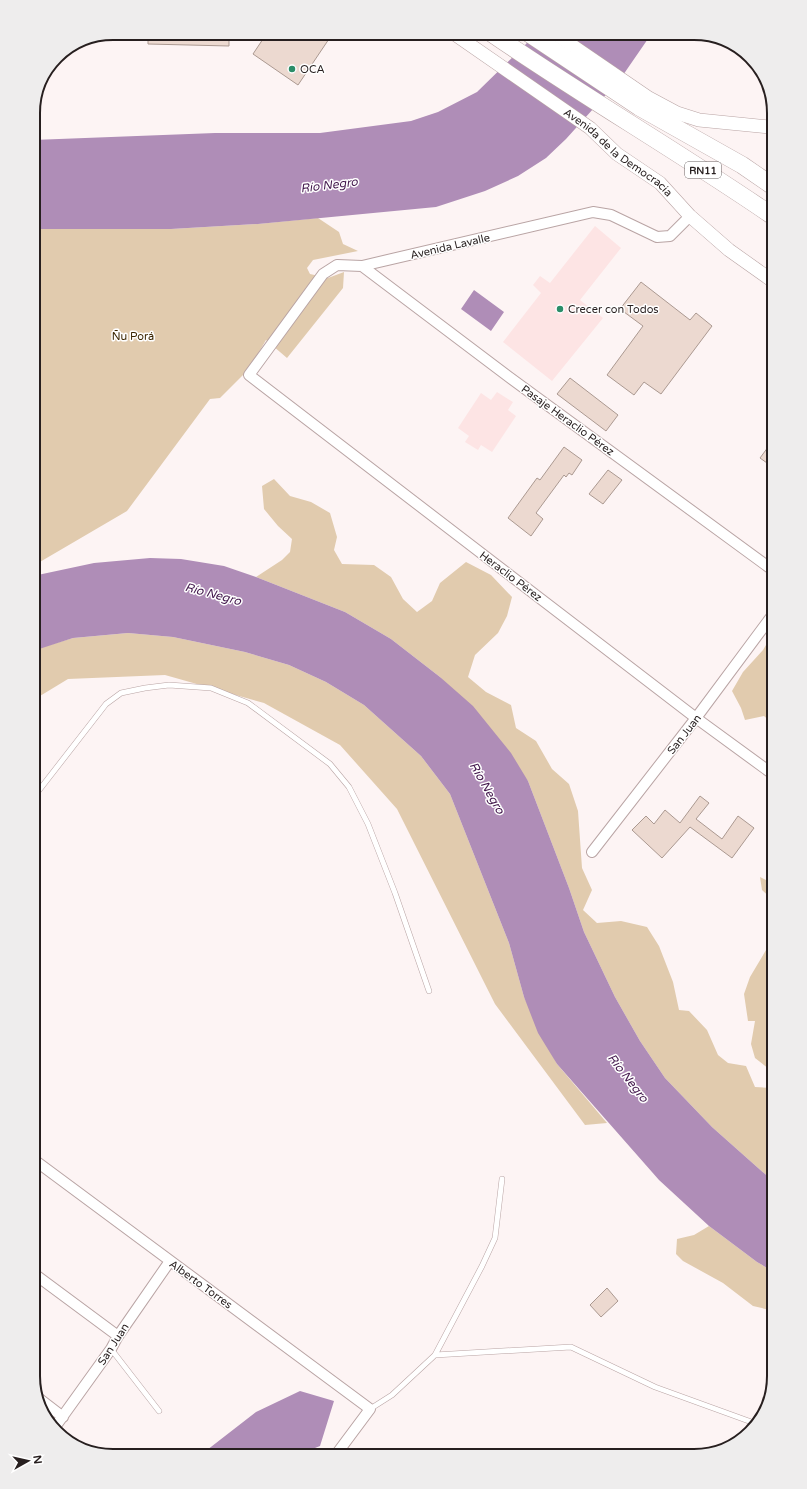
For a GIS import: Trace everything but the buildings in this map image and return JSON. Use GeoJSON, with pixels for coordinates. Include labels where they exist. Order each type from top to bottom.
{"type":"FeatureCollection","features":[{"type":"Feature","properties":{"kind":"highway","name":"RN11"},"geometry":{"type":"LineString","coordinates":[[502,40],[630,125],[730,187],[767,212]]}},
{"type":"Feature","properties":{"kind":"highway","name":"RN11"},"geometry":{"type":"LineString","coordinates":[[540,40],[644,103],[767,182]]}},
{"type":"Feature","properties":{"kind":"street","name":"Avenida de la Democracia"},"geometry":{"type":"LineString","coordinates":[[463,40],[590,128],[617,154],[660,183],[690,216],[729,250],[767,277]]}},
{"type":"Feature","properties":{"kind":"street"},"geometry":{"type":"LineString","coordinates":[[563,40],[644,103],[699,120],[767,127]]}},
{"type":"Feature","properties":{"kind":"street","name":"Avenida Lavalle"},"geometry":{"type":"LineString","coordinates":[[249,375],[323,274],[337,265],[362,266],[593,212],[611,215],[657,237],[670,236],[690,216]]}},
{"type":"Feature","properties":{"kind":"street","name":"Pasaje Heraclio Pérez"},"geometry":{"type":"LineString","coordinates":[[362,266],[509,377],[767,566]]}},
{"type":"Feature","properties":{"kind":"street","name":"Heraclio Pérez"},"geometry":{"type":"LineString","coordinates":[[249,375],[696,718],[767,770]]}},
{"type":"Feature","properties":{"kind":"street","name":"San Juan"},"geometry":{"type":"LineString","coordinates":[[592,852],[696,718],[767,622]]}},
{"type":"Feature","properties":{"kind":"street","name":"Alberto Torres"},"geometry":{"type":"LineString","coordinates":[[40,1164],[370,1409]]}},
{"type":"Feature","properties":{"kind":"street","name":"San Juan"},"geometry":{"type":"LineString","coordinates":[[57,1424],[111,1349],[118,1336],[170,1262]]}},
{"type":"Feature","properties":{"kind":"street"},"geometry":{"type":"LineString","coordinates":[[40,1278],[118,1336]]}},
{"type":"Feature","properties":{"kind":"street"},"geometry":{"type":"LineString","coordinates":[[46,1404],[63,1417]]}},
{"type":"Feature","properties":{"kind":"street"},"geometry":{"type":"LineString","coordinates":[[340,1449],[370,1409]]}},
{"type":"Feature","properties":{"kind":"lane"},"geometry":{"type":"LineString","coordinates":[[40,789],[106,704],[121,694],[145,688],[170,685],[211,688],[248,703],[330,764],[349,787],[368,824],[395,893],[429,992]]}},
{"type":"Feature","properties":{"kind":"lane"},"geometry":{"type":"LineString","coordinates":[[370,1409],[392,1395],[435,1355],[482,1266],[495,1238],[502,1179]]}},
{"type":"Feature","properties":{"kind":"lane"},"geometry":{"type":"LineString","coordinates":[[435,1355],[570,1347],[655,1387],[751,1422]]}},
{"type":"Feature","properties":{"kind":"lane"},"geometry":{"type":"LineString","coordinates":[[111,1349],[159,1411]]}},
{"type":"Feature","properties":{"kind":"shaded area","name":"Crecer con Todos"},"geometry":{"type":"Polygon","coordinates":[[[595,226],[621,248],[580,300],[603,318],[552,381],[503,342],[541,293],[533,285],[540,276],[550,283],[595,226]]]}},
{"type":"Feature","properties":{"kind":"shaded area"},"geometry":{"type":"Polygon","coordinates":[[[497,392],[513,402],[508,410],[516,416],[492,452],[481,445],[478,450],[465,442],[469,436],[458,428],[481,393],[491,400],[497,392]]]}},
{"type":"Feature","properties":{"kind":"green space","name":"Ñu Porá"},"geometry":{"type":"Polygon","coordinates":[[[318,218],[339,232],[343,244],[358,251],[313,260],[307,268],[310,274],[328,278],[344,272],[343,288],[287,358],[266,340],[249,369],[220,398],[210,399],[127,511],[40,562],[40,229],[171,229],[258,224],[318,218]]]}},
{"type":"Feature","properties":{"kind":"green space"},"geometry":{"type":"Polygon","coordinates":[[[274,479],[290,496],[311,502],[330,513],[337,537],[334,550],[342,564],[374,565],[391,577],[403,599],[417,612],[432,601],[440,583],[466,562],[491,575],[512,597],[507,616],[498,633],[475,655],[468,677],[486,692],[511,705],[516,728],[536,741],[552,769],[569,784],[578,811],[582,868],[592,890],[583,910],[597,923],[621,921],[647,927],[659,946],[673,982],[679,1010],[689,1011],[707,1030],[718,1055],[728,1063],[746,1066],[755,1087],[767,1088],[767,1176],[712,1127],[665,1078],[640,1041],[615,997],[584,932],[569,888],[528,781],[440,677],[391,639],[345,612],[256,577],[282,560],[290,552],[292,539],[278,526],[264,509],[262,486],[274,479]]]}},
{"type":"Feature","properties":{"kind":"green space"},"geometry":{"type":"Polygon","coordinates":[[[128,633],[173,637],[245,652],[289,665],[326,682],[364,705],[421,756],[450,794],[509,943],[524,997],[557,1064],[607,1123],[585,1125],[495,1004],[397,809],[340,745],[264,703],[165,675],[68,679],[40,696],[40,648],[73,638],[128,633]]]}},
{"type":"Feature","properties":{"kind":"green space"},"geometry":{"type":"Polygon","coordinates":[[[767,643],[767,719],[764,716],[745,720],[741,708],[732,691],[743,672],[763,650],[767,643]]]}},
{"type":"Feature","properties":{"kind":"green space"},"geometry":{"type":"Polygon","coordinates":[[[760,877],[767,880],[767,895],[762,890],[760,877]]]}},
{"type":"Feature","properties":{"kind":"green space"},"geometry":{"type":"Polygon","coordinates":[[[767,948],[767,1067],[755,1058],[751,1044],[755,1021],[748,1021],[744,994],[750,977],[767,948]]]}},
{"type":"Feature","properties":{"kind":"green space"},"geometry":{"type":"Polygon","coordinates":[[[709,1226],[767,1268],[767,1309],[753,1306],[723,1283],[683,1261],[676,1254],[677,1239],[694,1235],[709,1226]]]}},
{"type":"Feature","properties":{"kind":"water","name":"Río Negro"},"geometry":{"type":"Polygon","coordinates":[[[529,40],[647,40],[621,78],[566,139],[546,158],[518,176],[485,191],[436,207],[258,224],[171,229],[40,229],[40,140],[215,133],[320,133],[411,121],[438,112],[477,92],[529,40]]]}},
{"type":"Feature","properties":{"kind":"water"},"geometry":{"type":"Polygon","coordinates":[[[474,290],[504,312],[491,331],[461,309],[474,290]]]}},
{"type":"Feature","properties":{"kind":"water","name":"Río Negro"},"geometry":{"type":"Polygon","coordinates":[[[150,558],[181,559],[224,566],[256,577],[345,612],[391,639],[440,677],[473,706],[511,753],[528,781],[569,888],[584,932],[615,997],[640,1041],[665,1078],[712,1127],[767,1176],[767,1268],[709,1226],[659,1180],[557,1064],[538,1033],[524,997],[509,943],[450,794],[421,756],[364,705],[326,682],[289,665],[245,652],[173,637],[128,633],[73,638],[40,649],[40,575],[94,563],[150,558]]]}},
{"type":"Feature","properties":{"kind":"water"},"geometry":{"type":"Polygon","coordinates":[[[300,1391],[334,1401],[320,1446],[312,1449],[208,1449],[256,1412],[300,1391]]]}},
{"type":"Feature","properties":{"kind":"place","name":"OCA"},"geometry":{"type":"Point","coordinates":[292,69]}},
{"type":"Feature","properties":{"kind":"place","name":"Crecer con Todos"},"geometry":{"type":"Point","coordinates":[560,309]}}]}
